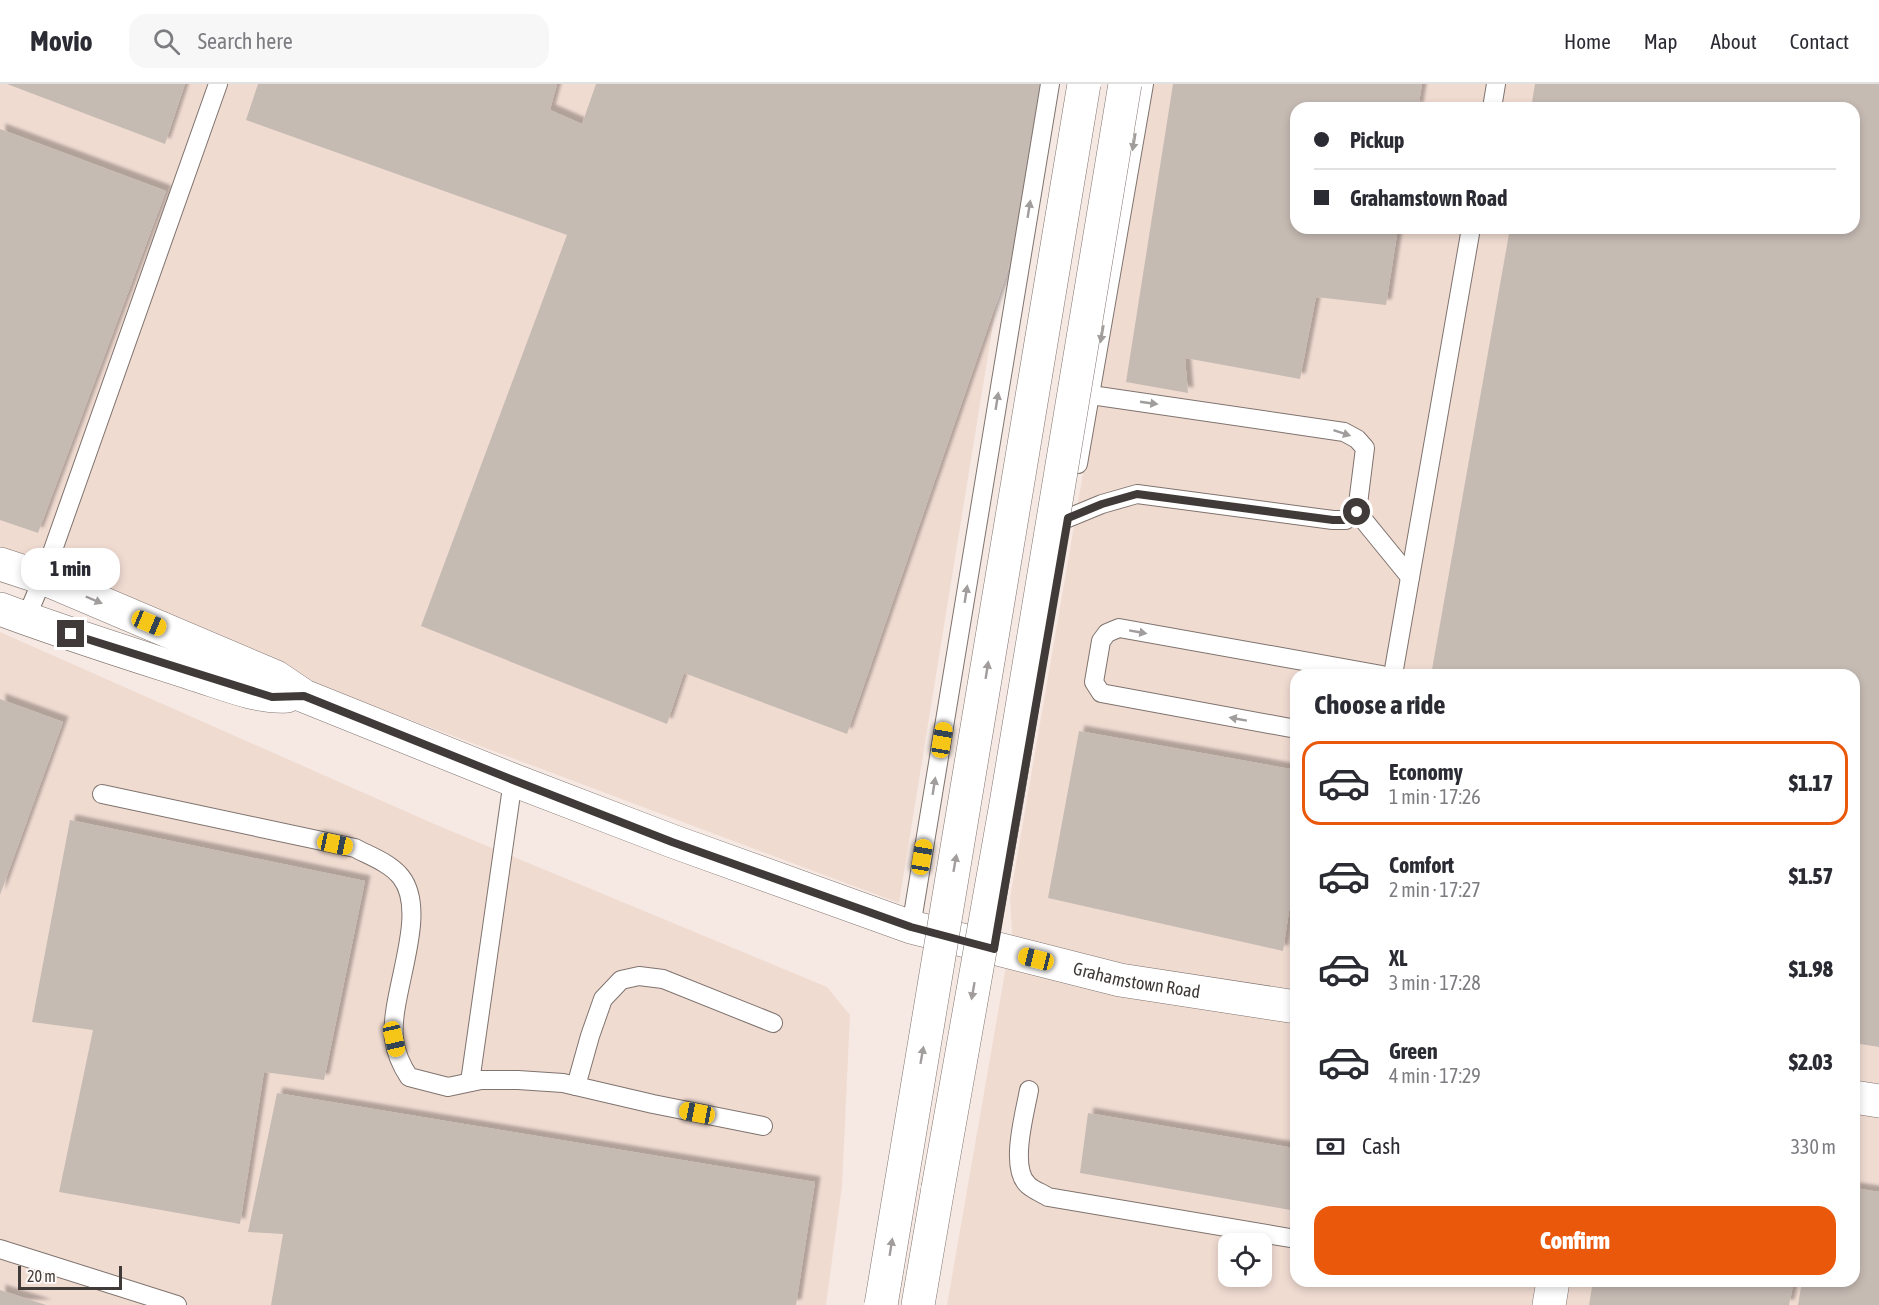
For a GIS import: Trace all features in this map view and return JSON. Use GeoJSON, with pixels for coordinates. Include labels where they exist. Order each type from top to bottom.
{"type":"FeatureCollection","features":[{"type":"Feature","properties":{"kind":"main road"},"geometry":{"type":"LineString","coordinates":[[881,1305],[1084,84]]}},
{"type":"Feature","properties":{"kind":"main road"},"geometry":{"type":"LineString","coordinates":[[918,1305],[1004,816],[1125,84]]}},
{"type":"Feature","properties":{"kind":"main road","name":"Grahamstown Road"},"geometry":{"type":"LineString","coordinates":[[0,564],[43,578],[276,677],[304,696],[513,780],[672,842],[911,927],[1120,980],[1290,1006]]}},
{"type":"Feature","properties":{"kind":"main road","name":"Grahamstown Road"},"geometry":{"type":"LineString","coordinates":[[13,614],[93,642],[272,697],[304,696]]}},
{"type":"Feature","properties":{"kind":"main road"},"geometry":{"type":"LineString","coordinates":[[1860,1098],[1879,1101]]}},
{"type":"Feature","properties":{"kind":"main road"},"geometry":{"type":"LineString","coordinates":[[1549,1305],[1551,1287]]}},
{"type":"Feature","properties":{"kind":"lane"},"geometry":{"type":"LineString","coordinates":[[13,614],[43,578],[218,84]]}},
{"type":"Feature","properties":{"kind":"lane"},"geometry":{"type":"LineString","coordinates":[[911,927],[1050,84]]}},
{"type":"Feature","properties":{"kind":"lane"},"geometry":{"type":"LineString","coordinates":[[994,949],[1144,84]]}},
{"type":"Feature","properties":{"kind":"lane"},"geometry":{"type":"LineString","coordinates":[[1493,102],[1496,84]]}},
{"type":"Feature","properties":{"kind":"lane"},"geometry":{"type":"LineString","coordinates":[[1394,669],[1470,234]]}},
{"type":"Feature","properties":{"kind":"lane"},"geometry":{"type":"LineString","coordinates":[[1091,395],[1344,432],[1358,440],[1365,448],[1357,512],[1410,577]]}},
{"type":"Feature","properties":{"kind":"lane"},"geometry":{"type":"LineString","coordinates":[[1068,518],[1102,504],[1137,494],[1333,520],[1346,520],[1357,512]]}},
{"type":"Feature","properties":{"kind":"lane"},"geometry":{"type":"LineString","coordinates":[[1290,728],[1101,693],[1094,682],[1101,640],[1107,633],[1119,628],[1348,669]]}},
{"type":"Feature","properties":{"kind":"lane"},"geometry":{"type":"LineString","coordinates":[[470,1082],[513,780]]}},
{"type":"Feature","properties":{"kind":"lane"},"geometry":{"type":"LineString","coordinates":[[102,794],[355,848],[384,862],[401,877],[409,894],[412,910],[406,957],[394,1014],[394,1039],[399,1061],[409,1077],[448,1087],[470,1082],[518,1080],[563,1083],[763,1126]]}},
{"type":"Feature","properties":{"kind":"lane"},"geometry":{"type":"LineString","coordinates":[[576,1086],[603,999],[621,980],[639,976],[663,979],[773,1023]]}},
{"type":"Feature","properties":{"kind":"lane"},"geometry":{"type":"LineString","coordinates":[[1029,1090],[1018,1162],[1021,1175],[1028,1185],[1048,1197],[1290,1238]]}},
{"type":"Feature","properties":{"kind":"lane"},"geometry":{"type":"LineString","coordinates":[[0,1249],[177,1305]]}},
{"type":"Feature","properties":{"kind":"shaded area"},"geometry":{"type":"Polygon","coordinates":[[[0,84],[1032,84],[899,903],[0,566],[0,84]]]}},
{"type":"Feature","properties":{"kind":"shaded area"},"geometry":{"type":"Polygon","coordinates":[[[1150,84],[1879,84],[1879,1305],[947,1305],[1012,932],[1010,898],[1150,84]]]}},
{"type":"Feature","properties":{"kind":"shaded area"},"geometry":{"type":"Polygon","coordinates":[[[0,632],[432,823],[827,987],[850,1015],[842,1186],[826,1305],[0,1305],[0,632]]]}},
{"type":"Feature","properties":{"kind":"building"},"geometry":{"type":"Polygon","coordinates":[[[7,84],[185,84],[165,144],[7,84]]]}},
{"type":"Feature","properties":{"kind":"building"},"geometry":{"type":"Polygon","coordinates":[[[258,84],[557,84],[550,110],[582,124],[596,84],[1041,84],[1013,255],[847,734],[684,673],[667,724],[421,626],[567,235],[246,120],[258,84]]]}},
{"type":"Feature","properties":{"kind":"building"},"geometry":{"type":"Polygon","coordinates":[[[1173,84],[1422,84],[1419,102],[1290,102],[1290,234],[1397,234],[1386,305],[1316,297],[1300,379],[1185,358],[1188,393],[1126,382],[1173,84]]]}},
{"type":"Feature","properties":{"kind":"building"},"geometry":{"type":"Polygon","coordinates":[[[1535,84],[1879,84],[1879,1047],[1860,1044],[1860,669],[1432,669],[1509,234],[1860,234],[1860,102],[1532,102],[1535,84]]]}},
{"type":"Feature","properties":{"kind":"building"},"geometry":{"type":"Polygon","coordinates":[[[0,129],[166,191],[38,533],[0,520],[0,129]]]}},
{"type":"Feature","properties":{"kind":"building"},"geometry":{"type":"Polygon","coordinates":[[[0,699],[63,722],[0,895],[0,699]]]}},
{"type":"Feature","properties":{"kind":"building"},"geometry":{"type":"Polygon","coordinates":[[[1079,731],[1290,769],[1290,905],[1283,951],[1048,898],[1079,731]]]}},
{"type":"Feature","properties":{"kind":"building"},"geometry":{"type":"Polygon","coordinates":[[[70,820],[365,881],[324,1080],[264,1072],[240,1224],[59,1192],[93,1030],[32,1022],[70,820]]]}},
{"type":"Feature","properties":{"kind":"building"},"geometry":{"type":"Polygon","coordinates":[[[277,1093],[815,1182],[796,1305],[271,1305],[283,1234],[248,1232],[277,1093]]]}},
{"type":"Feature","properties":{"kind":"building"},"geometry":{"type":"Polygon","coordinates":[[[1088,1113],[1290,1147],[1290,1210],[1080,1173],[1088,1113]]]}},
{"type":"Feature","properties":{"kind":"building"},"geometry":{"type":"Polygon","coordinates":[[[1860,1189],[1879,1192],[1879,1305],[1798,1305],[1801,1287],[1860,1287],[1860,1189]]]}},
{"type":"Feature","properties":{"kind":"building"},"geometry":{"type":"Polygon","coordinates":[[[1592,1287],[1793,1287],[1789,1305],[1589,1305],[1592,1287]]]}},
{"type":"Feature","properties":{"kind":"building"},"geometry":{"type":"Polygon","coordinates":[[[0,1290],[46,1305],[0,1305],[0,1290]]]}},
{"type":"Feature","properties":{"kind":"route"},"geometry":{"type":"LineString","coordinates":[[71,634],[272,697],[304,696],[672,842],[911,927],[994,949],[1068,518],[1102,504],[1137,494],[1333,520],[1346,520],[1357,512]]}}]}
